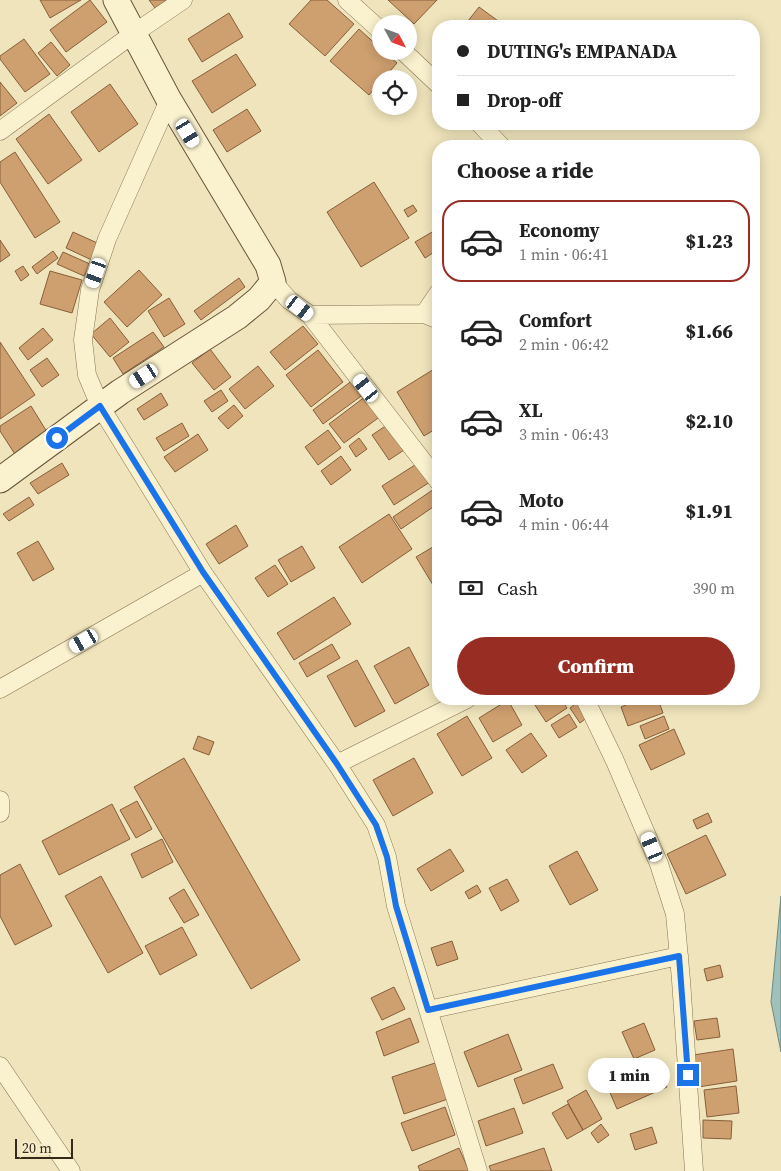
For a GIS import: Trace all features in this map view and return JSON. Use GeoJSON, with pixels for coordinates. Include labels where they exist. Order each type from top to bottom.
{"type":"FeatureCollection","features":[{"type":"Feature","properties":{"kind":"main road"},"geometry":{"type":"LineString","coordinates":[[0,480],[100,406],[237,317],[259,299],[273,282],[268,265],[169,100],[116,0]]}},
{"type":"Feature","properties":{"kind":"street"},"geometry":{"type":"LineString","coordinates":[[0,131],[183,0]]}},
{"type":"Feature","properties":{"kind":"street"},"geometry":{"type":"LineString","coordinates":[[347,0],[372,24]]}},
{"type":"Feature","properties":{"kind":"street"},"geometry":{"type":"LineString","coordinates":[[413,60],[432,78]]}},
{"type":"Feature","properties":{"kind":"street"},"geometry":{"type":"LineString","coordinates":[[169,100],[107,239],[90,290],[83,340],[87,374],[100,406],[203,572],[337,764],[376,825],[387,857],[396,906],[478,1171]]}},
{"type":"Feature","properties":{"kind":"street"},"geometry":{"type":"LineString","coordinates":[[485,130],[495,140]]}},
{"type":"Feature","properties":{"kind":"street"},"geometry":{"type":"LineString","coordinates":[[273,282],[289,300],[310,315],[432,473]]}},
{"type":"Feature","properties":{"kind":"street"},"geometry":{"type":"LineString","coordinates":[[310,315],[432,317]]}},
{"type":"Feature","properties":{"kind":"street"},"geometry":{"type":"LineString","coordinates":[[0,689],[203,572]]}},
{"type":"Feature","properties":{"kind":"street"},"geometry":{"type":"LineString","coordinates":[[337,764],[455,705]]}},
{"type":"Feature","properties":{"kind":"street"},"geometry":{"type":"LineString","coordinates":[[588,705],[615,761],[659,864],[675,914],[694,1171]]}},
{"type":"Feature","properties":{"kind":"street"},"geometry":{"type":"LineString","coordinates":[[0,800],[0,813]]}},
{"type":"Feature","properties":{"kind":"street"},"geometry":{"type":"LineString","coordinates":[[428,1010],[679,956]]}},
{"type":"Feature","properties":{"kind":"street"},"geometry":{"type":"LineString","coordinates":[[0,1066],[71,1171]]}},
{"type":"Feature","properties":{"kind":"water"},"geometry":{"type":"Polygon","coordinates":[[[781,896],[781,1052],[771,1002],[781,896]]]}},
{"type":"Feature","properties":{"kind":"building"},"geometry":{"type":"Polygon","coordinates":[[[40,0],[81,0],[50,18],[40,0]]]}},
{"type":"Feature","properties":{"kind":"building"},"geometry":{"type":"Polygon","coordinates":[[[90,0],[107,22],[66,52],[50,30],[90,0]]]}},
{"type":"Feature","properties":{"kind":"building"},"geometry":{"type":"Polygon","coordinates":[[[149,0],[167,0],[155,8],[149,0]]]}},
{"type":"Feature","properties":{"kind":"building"},"geometry":{"type":"Polygon","coordinates":[[[311,0],[327,0],[354,24],[325,56],[289,24],[311,0]]]}},
{"type":"Feature","properties":{"kind":"building"},"geometry":{"type":"Polygon","coordinates":[[[388,0],[437,0],[418,20],[418,15],[404,15],[388,0]]]}},
{"type":"Feature","properties":{"kind":"building"},"geometry":{"type":"Polygon","coordinates":[[[479,7],[497,20],[469,20],[479,7]]]}},
{"type":"Feature","properties":{"kind":"building"},"geometry":{"type":"Polygon","coordinates":[[[229,13],[243,37],[202,62],[188,39],[229,13]]]}},
{"type":"Feature","properties":{"kind":"building"},"geometry":{"type":"Polygon","coordinates":[[[359,29],[372,41],[372,60],[394,60],[397,63],[391,70],[372,70],[372,92],[369,95],[330,61],[359,29]]]}},
{"type":"Feature","properties":{"kind":"building"},"geometry":{"type":"Polygon","coordinates":[[[24,39],[50,74],[25,92],[0,59],[0,56],[24,39]]]}},
{"type":"Feature","properties":{"kind":"building"},"geometry":{"type":"Polygon","coordinates":[[[51,42],[70,65],[57,76],[38,53],[51,42]]]}},
{"type":"Feature","properties":{"kind":"building"},"geometry":{"type":"Polygon","coordinates":[[[236,54],[256,85],[212,113],[192,81],[236,54]]]}},
{"type":"Feature","properties":{"kind":"building"},"geometry":{"type":"Polygon","coordinates":[[[0,82],[17,103],[0,116],[0,82]]]}},
{"type":"Feature","properties":{"kind":"building"},"geometry":{"type":"Polygon","coordinates":[[[110,84],[138,124],[99,152],[71,112],[110,84]]]}},
{"type":"Feature","properties":{"kind":"building"},"geometry":{"type":"Polygon","coordinates":[[[247,109],[261,131],[227,152],[213,130],[247,109]]]}},
{"type":"Feature","properties":{"kind":"building"},"geometry":{"type":"Polygon","coordinates":[[[49,114],[82,160],[48,184],[16,139],[49,114]]]}},
{"type":"Feature","properties":{"kind":"building"},"geometry":{"type":"Polygon","coordinates":[[[15,152],[60,222],[35,238],[0,182],[0,162],[15,152]]]}},
{"type":"Feature","properties":{"kind":"building"},"geometry":{"type":"Polygon","coordinates":[[[374,182],[409,238],[361,267],[327,212],[374,182]]]}},
{"type":"Feature","properties":{"kind":"building"},"geometry":{"type":"Polygon","coordinates":[[[413,205],[417,211],[408,217],[404,210],[413,205]]]}},
{"type":"Feature","properties":{"kind":"building"},"geometry":{"type":"Polygon","coordinates":[[[73,232],[104,246],[96,262],[66,248],[73,232]]]}},
{"type":"Feature","properties":{"kind":"building"},"geometry":{"type":"Polygon","coordinates":[[[432,232],[432,254],[425,258],[415,242],[432,232]]]}},
{"type":"Feature","properties":{"kind":"building"},"geometry":{"type":"Polygon","coordinates":[[[0,240],[10,255],[0,262],[0,240]]]}},
{"type":"Feature","properties":{"kind":"building"},"geometry":{"type":"Polygon","coordinates":[[[53,251],[58,258],[37,274],[32,267],[53,251]]]}},
{"type":"Feature","properties":{"kind":"building"},"geometry":{"type":"Polygon","coordinates":[[[63,252],[90,264],[84,276],[57,264],[63,252]]]}},
{"type":"Feature","properties":{"kind":"building"},"geometry":{"type":"Polygon","coordinates":[[[23,266],[29,275],[21,281],[15,271],[23,266]]]}},
{"type":"Feature","properties":{"kind":"building"},"geometry":{"type":"Polygon","coordinates":[[[139,270],[162,295],[127,327],[104,302],[139,270]]]}},
{"type":"Feature","properties":{"kind":"building"},"geometry":{"type":"Polygon","coordinates":[[[50,271],[82,280],[72,313],[40,304],[50,271]]]}},
{"type":"Feature","properties":{"kind":"building"},"geometry":{"type":"Polygon","coordinates":[[[239,278],[245,287],[201,320],[194,311],[239,278]]]}},
{"type":"Feature","properties":{"kind":"building"},"geometry":{"type":"Polygon","coordinates":[[[169,298],[185,324],[164,337],[148,311],[169,298]]]}},
{"type":"Feature","properties":{"kind":"building"},"geometry":{"type":"Polygon","coordinates":[[[110,318],[129,342],[110,357],[91,334],[110,318]]]}},
{"type":"Feature","properties":{"kind":"building"},"geometry":{"type":"Polygon","coordinates":[[[303,326],[318,344],[285,370],[270,352],[303,326]]]}},
{"type":"Feature","properties":{"kind":"building"},"geometry":{"type":"Polygon","coordinates":[[[43,328],[53,340],[28,360],[19,348],[43,328]]]}},
{"type":"Feature","properties":{"kind":"building"},"geometry":{"type":"Polygon","coordinates":[[[153,332],[164,347],[123,374],[113,358],[153,332]]]}},
{"type":"Feature","properties":{"kind":"building"},"geometry":{"type":"Polygon","coordinates":[[[0,342],[35,395],[0,419],[0,342]]]}},
{"type":"Feature","properties":{"kind":"building"},"geometry":{"type":"Polygon","coordinates":[[[210,349],[231,377],[214,390],[192,363],[210,349]]]}},
{"type":"Feature","properties":{"kind":"building"},"geometry":{"type":"Polygon","coordinates":[[[318,350],[343,382],[311,407],[286,375],[318,350]]]}},
{"type":"Feature","properties":{"kind":"building"},"geometry":{"type":"Polygon","coordinates":[[[47,358],[59,375],[42,387],[30,370],[47,358]]]}},
{"type":"Feature","properties":{"kind":"building"},"geometry":{"type":"Polygon","coordinates":[[[258,366],[274,386],[245,409],[229,389],[258,366]]]}},
{"type":"Feature","properties":{"kind":"building"},"geometry":{"type":"Polygon","coordinates":[[[432,370],[432,431],[424,436],[397,392],[432,370]]]}},
{"type":"Feature","properties":{"kind":"building"},"geometry":{"type":"Polygon","coordinates":[[[353,380],[364,394],[323,424],[313,410],[353,380]]]}},
{"type":"Feature","properties":{"kind":"building"},"geometry":{"type":"Polygon","coordinates":[[[221,390],[228,401],[212,412],[204,401],[221,390]]]}},
{"type":"Feature","properties":{"kind":"building"},"geometry":{"type":"Polygon","coordinates":[[[161,393],[168,405],[144,420],[137,409],[161,393]]]}},
{"type":"Feature","properties":{"kind":"building"},"geometry":{"type":"Polygon","coordinates":[[[370,393],[385,413],[344,443],[329,424],[370,393]]]}},
{"type":"Feature","properties":{"kind":"building"},"geometry":{"type":"Polygon","coordinates":[[[234,405],[243,416],[228,429],[218,418],[234,405]]]}},
{"type":"Feature","properties":{"kind":"building"},"geometry":{"type":"Polygon","coordinates":[[[31,406],[52,440],[20,462],[0,431],[0,426],[31,406]]]}},
{"type":"Feature","properties":{"kind":"building"},"geometry":{"type":"Polygon","coordinates":[[[182,423],[189,436],[164,451],[156,438],[182,423]]]}},
{"type":"Feature","properties":{"kind":"building"},"geometry":{"type":"Polygon","coordinates":[[[390,423],[407,448],[389,460],[372,435],[390,423]]]}},
{"type":"Feature","properties":{"kind":"building"},"geometry":{"type":"Polygon","coordinates":[[[328,430],[341,448],[318,465],[305,447],[328,430]]]}},
{"type":"Feature","properties":{"kind":"building"},"geometry":{"type":"Polygon","coordinates":[[[198,434],[208,450],[175,472],[164,457],[198,434]]]}},
{"type":"Feature","properties":{"kind":"building"},"geometry":{"type":"Polygon","coordinates":[[[359,438],[367,449],[356,457],[349,446],[359,438]]]}},
{"type":"Feature","properties":{"kind":"building"},"geometry":{"type":"Polygon","coordinates":[[[341,456],[351,470],[331,485],[321,471],[341,456]]]}},
{"type":"Feature","properties":{"kind":"building"},"geometry":{"type":"Polygon","coordinates":[[[62,463],[69,475],[38,494],[30,483],[62,463]]]}},
{"type":"Feature","properties":{"kind":"building"},"geometry":{"type":"Polygon","coordinates":[[[418,463],[430,482],[394,505],[382,486],[418,463]]]}},
{"type":"Feature","properties":{"kind":"building"},"geometry":{"type":"Polygon","coordinates":[[[432,490],[432,508],[401,529],[393,517],[432,490]]]}},
{"type":"Feature","properties":{"kind":"building"},"geometry":{"type":"Polygon","coordinates":[[[29,497],[34,505],[9,521],[3,514],[29,497]]]}},
{"type":"Feature","properties":{"kind":"building"},"geometry":{"type":"Polygon","coordinates":[[[389,514],[412,549],[362,583],[339,547],[389,514]]]}},
{"type":"Feature","properties":{"kind":"building"},"geometry":{"type":"Polygon","coordinates":[[[236,525],[248,546],[219,564],[206,544],[236,525]]]}},
{"type":"Feature","properties":{"kind":"building"},"geometry":{"type":"Polygon","coordinates":[[[38,541],[54,569],[33,581],[17,553],[38,541]]]}},
{"type":"Feature","properties":{"kind":"building"},"geometry":{"type":"Polygon","coordinates":[[[302,546],[315,568],[291,582],[278,560],[302,546]]]}},
{"type":"Feature","properties":{"kind":"building"},"geometry":{"type":"Polygon","coordinates":[[[432,548],[432,583],[416,557],[432,548]]]}},
{"type":"Feature","properties":{"kind":"building"},"geometry":{"type":"Polygon","coordinates":[[[275,565],[288,584],[268,597],[255,578],[275,565]]]}},
{"type":"Feature","properties":{"kind":"building"},"geometry":{"type":"Polygon","coordinates":[[[334,597],[351,624],[294,660],[277,633],[334,597]]]}},
{"type":"Feature","properties":{"kind":"building"},"geometry":{"type":"Polygon","coordinates":[[[332,644],[340,658],[307,677],[299,663],[332,644]]]}},
{"type":"Feature","properties":{"kind":"building"},"geometry":{"type":"Polygon","coordinates":[[[409,647],[429,685],[395,704],[374,666],[409,647]]]}},
{"type":"Feature","properties":{"kind":"building"},"geometry":{"type":"Polygon","coordinates":[[[357,660],[385,711],[355,727],[327,676],[357,660]]]}},
{"type":"Feature","properties":{"kind":"building"},"geometry":{"type":"Polygon","coordinates":[[[500,705],[511,705],[522,725],[493,742],[479,718],[500,705]]]}},
{"type":"Feature","properties":{"kind":"building"},"geometry":{"type":"Polygon","coordinates":[[[535,705],[565,705],[567,708],[546,722],[535,705]]]}},
{"type":"Feature","properties":{"kind":"building"},"geometry":{"type":"Polygon","coordinates":[[[574,705],[582,705],[589,716],[580,723],[570,708],[574,705]]]}},
{"type":"Feature","properties":{"kind":"building"},"geometry":{"type":"Polygon","coordinates":[[[626,705],[660,705],[663,713],[628,726],[621,707],[626,705]]]}},
{"type":"Feature","properties":{"kind":"building"},"geometry":{"type":"Polygon","coordinates":[[[569,714],[577,727],[559,738],[551,725],[569,714]]]}},
{"type":"Feature","properties":{"kind":"building"},"geometry":{"type":"Polygon","coordinates":[[[467,716],[492,758],[462,776],[437,734],[467,716]]]}},
{"type":"Feature","properties":{"kind":"building"},"geometry":{"type":"Polygon","coordinates":[[[664,716],[669,729],[645,739],[640,726],[664,716]]]}},
{"type":"Feature","properties":{"kind":"building"},"geometry":{"type":"Polygon","coordinates":[[[674,729],[685,754],[651,770],[639,745],[674,729]]]}},
{"type":"Feature","properties":{"kind":"building"},"geometry":{"type":"Polygon","coordinates":[[[531,733],[547,756],[522,773],[506,750],[531,733]]]}},
{"type":"Feature","properties":{"kind":"building"},"geometry":{"type":"Polygon","coordinates":[[[198,736],[214,742],[209,755],[193,749],[198,736]]]}},
{"type":"Feature","properties":{"kind":"building"},"geometry":{"type":"Polygon","coordinates":[[[184,758],[300,960],[251,989],[134,787],[184,758]]]}},
{"type":"Feature","properties":{"kind":"building"},"geometry":{"type":"Polygon","coordinates":[[[414,758],[433,793],[393,816],[373,780],[414,758]]]}},
{"type":"Feature","properties":{"kind":"building"},"geometry":{"type":"Polygon","coordinates":[[[137,801],[152,829],[136,838],[120,810],[137,801]]]}},
{"type":"Feature","properties":{"kind":"building"},"geometry":{"type":"Polygon","coordinates":[[[112,804],[130,839],[59,875],[42,841],[112,804]]]}},
{"type":"Feature","properties":{"kind":"building"},"geometry":{"type":"Polygon","coordinates":[[[708,813],[712,822],[697,829],[693,820],[708,813]]]}},
{"type":"Feature","properties":{"kind":"building"},"geometry":{"type":"Polygon","coordinates":[[[706,835],[726,875],[686,894],[667,854],[706,835]]]}},
{"type":"Feature","properties":{"kind":"building"},"geometry":{"type":"Polygon","coordinates":[[[162,839],[173,862],[142,878],[131,854],[162,839]]]}},
{"type":"Feature","properties":{"kind":"building"},"geometry":{"type":"Polygon","coordinates":[[[450,849],[464,871],[431,891],[417,869],[450,849]]]}},
{"type":"Feature","properties":{"kind":"building"},"geometry":{"type":"Polygon","coordinates":[[[577,851],[598,890],[570,905],[549,866],[577,851]]]}},
{"type":"Feature","properties":{"kind":"building"},"geometry":{"type":"Polygon","coordinates":[[[20,864],[52,926],[15,945],[0,916],[0,875],[20,864]]]}},
{"type":"Feature","properties":{"kind":"building"},"geometry":{"type":"Polygon","coordinates":[[[101,876],[143,953],[108,973],[65,896],[101,876]]]}},
{"type":"Feature","properties":{"kind":"building"},"geometry":{"type":"Polygon","coordinates":[[[507,879],[519,901],[501,911],[489,888],[507,879]]]}},
{"type":"Feature","properties":{"kind":"building"},"geometry":{"type":"Polygon","coordinates":[[[477,885],[481,892],[469,899],[465,892],[477,885]]]}},
{"type":"Feature","properties":{"kind":"building"},"geometry":{"type":"Polygon","coordinates":[[[184,889],[199,915],[184,923],[169,898],[184,889]]]}},
{"type":"Feature","properties":{"kind":"building"},"geometry":{"type":"Polygon","coordinates":[[[182,927],[197,955],[160,975],[145,946],[182,927]]]}},
{"type":"Feature","properties":{"kind":"building"},"geometry":{"type":"Polygon","coordinates":[[[452,941],[458,959],[437,966],[431,948],[452,941]]]}},
{"type":"Feature","properties":{"kind":"building"},"geometry":{"type":"Polygon","coordinates":[[[720,965],[723,977],[707,981],[704,969],[720,965]]]}},
{"type":"Feature","properties":{"kind":"building"},"geometry":{"type":"Polygon","coordinates":[[[394,987],[405,1009],[382,1020],[371,998],[394,987]]]}},
{"type":"Feature","properties":{"kind":"building"},"geometry":{"type":"Polygon","coordinates":[[[410,1018],[419,1042],[384,1056],[376,1032],[410,1018]]]}},
{"type":"Feature","properties":{"kind":"building"},"geometry":{"type":"Polygon","coordinates":[[[717,1018],[720,1037],[697,1040],[694,1021],[717,1018]]]}},
{"type":"Feature","properties":{"kind":"building"},"geometry":{"type":"Polygon","coordinates":[[[644,1023],[655,1050],[634,1059],[622,1032],[644,1023]]]}},
{"type":"Feature","properties":{"kind":"building"},"geometry":{"type":"Polygon","coordinates":[[[508,1034],[522,1070],[478,1087],[464,1052],[508,1034]]]}},
{"type":"Feature","properties":{"kind":"building"},"geometry":{"type":"Polygon","coordinates":[[[733,1049],[737,1081],[698,1087],[693,1055],[733,1049]]]}},
{"type":"Feature","properties":{"kind":"building"},"geometry":{"type":"Polygon","coordinates":[[[655,1060],[667,1087],[617,1109],[605,1081],[655,1060]]]}},
{"type":"Feature","properties":{"kind":"building"},"geometry":{"type":"Polygon","coordinates":[[[435,1063],[448,1099],[404,1114],[392,1077],[435,1063]]]}},
{"type":"Feature","properties":{"kind":"building"},"geometry":{"type":"Polygon","coordinates":[[[553,1064],[563,1088],[523,1104],[514,1079],[553,1064]]]}},
{"type":"Feature","properties":{"kind":"building"},"geometry":{"type":"Polygon","coordinates":[[[736,1086],[739,1113],[707,1117],[704,1090],[736,1086]]]}},
{"type":"Feature","properties":{"kind":"building"},"geometry":{"type":"Polygon","coordinates":[[[586,1090],[602,1119],[583,1130],[567,1101],[586,1090]]]}},
{"type":"Feature","properties":{"kind":"building"},"geometry":{"type":"Polygon","coordinates":[[[568,1104],[583,1130],[567,1139],[552,1113],[568,1104]]]}},
{"type":"Feature","properties":{"kind":"building"},"geometry":{"type":"Polygon","coordinates":[[[445,1107],[455,1135],[412,1151],[401,1123],[445,1107]]]}},
{"type":"Feature","properties":{"kind":"building"},"geometry":{"type":"Polygon","coordinates":[[[514,1108],[523,1133],[486,1146],[478,1121],[514,1108]]]}},
{"type":"Feature","properties":{"kind":"building"},"geometry":{"type":"Polygon","coordinates":[[[703,1120],[732,1121],[731,1139],[703,1138],[703,1120]]]}},
{"type":"Feature","properties":{"kind":"building"},"geometry":{"type":"Polygon","coordinates":[[[601,1124],[609,1135],[598,1143],[591,1133],[601,1124]]]}},
{"type":"Feature","properties":{"kind":"building"},"geometry":{"type":"Polygon","coordinates":[[[652,1127],[657,1143],[635,1150],[630,1134],[652,1127]]]}},
{"type":"Feature","properties":{"kind":"building"},"geometry":{"type":"Polygon","coordinates":[[[459,1148],[469,1171],[420,1171],[418,1166],[459,1148]]]}},
{"type":"Feature","properties":{"kind":"building"},"geometry":{"type":"Polygon","coordinates":[[[544,1148],[552,1171],[491,1171],[489,1166],[544,1148]]]}},
{"type":"Feature","properties":{"kind":"route"},"geometry":{"type":"LineString","coordinates":[[57,438],[100,406],[203,572],[337,764],[376,825],[387,857],[396,906],[428,1010],[679,956],[688,1075]]}}]}
